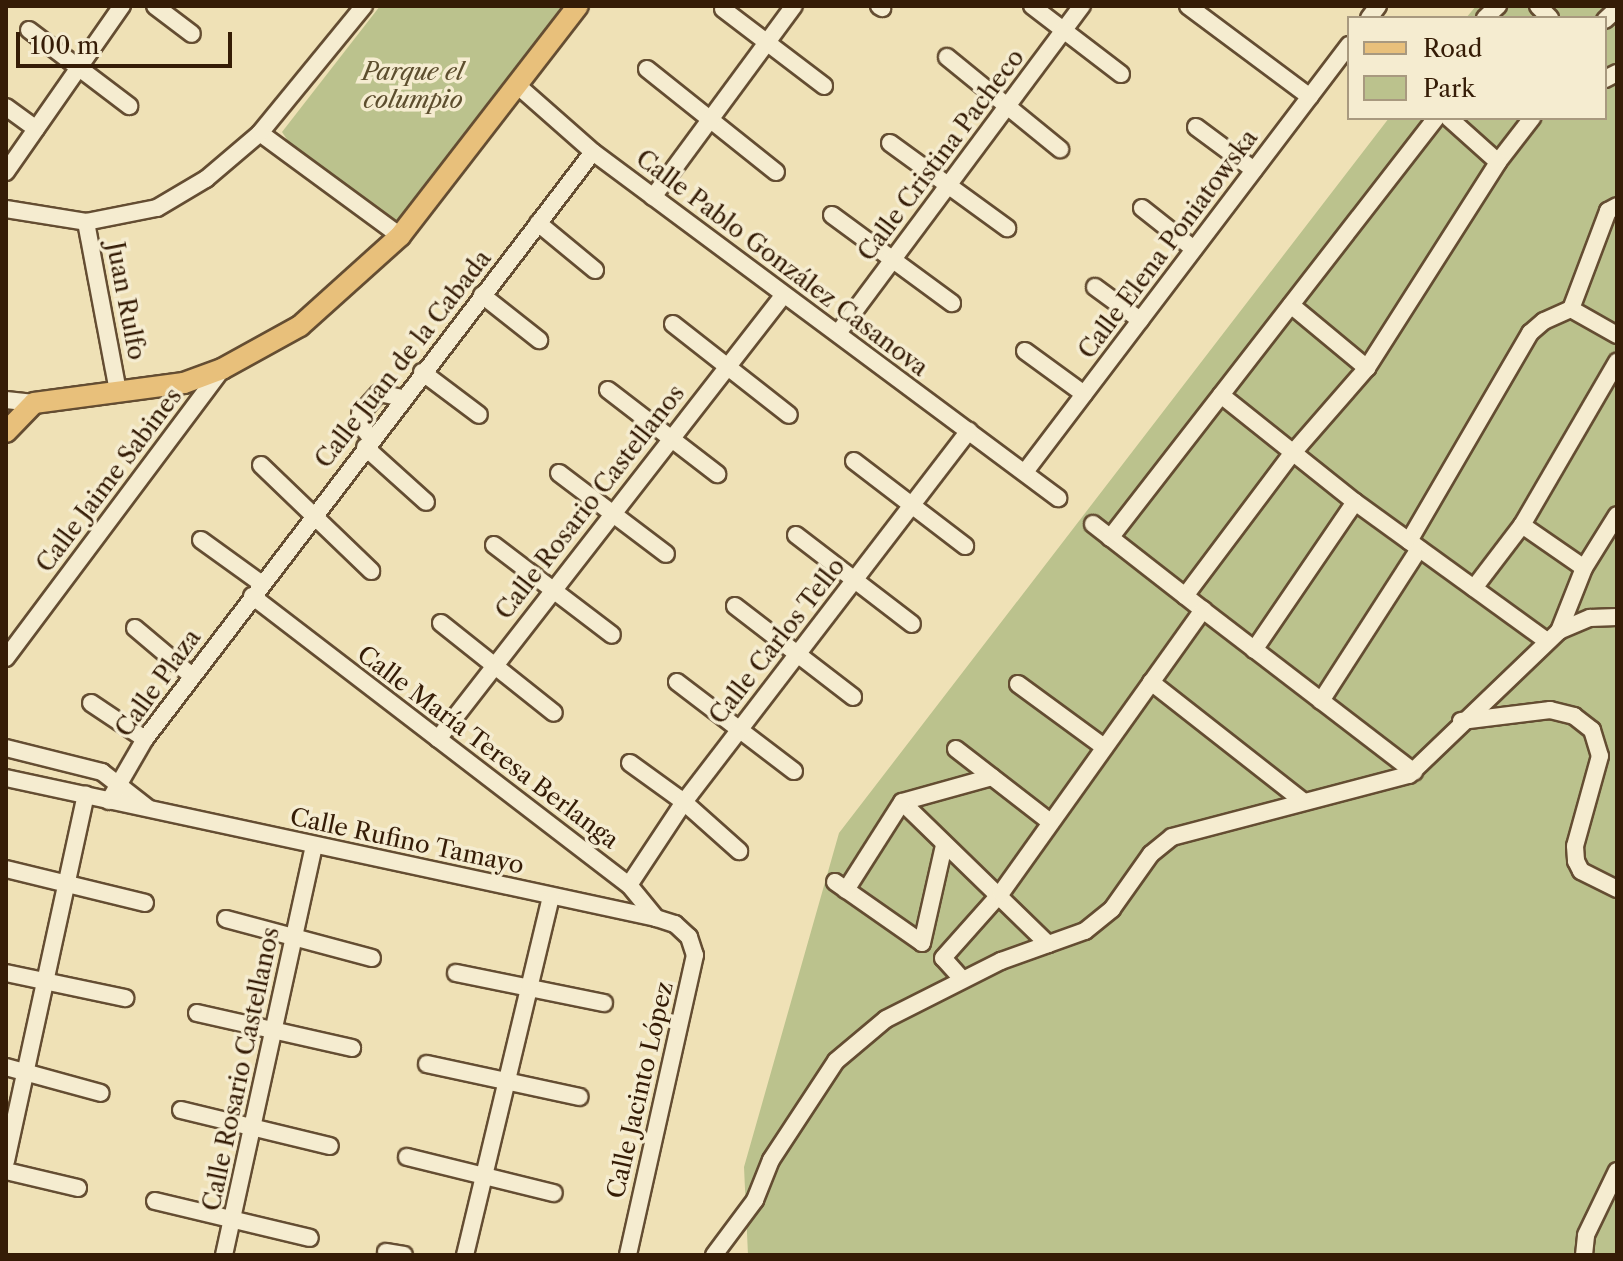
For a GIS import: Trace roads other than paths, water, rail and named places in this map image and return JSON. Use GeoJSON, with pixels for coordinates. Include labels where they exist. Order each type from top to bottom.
{"type":"FeatureCollection","features":[{"type":"Feature","properties":{"kind":"main road"},"geometry":{"type":"LineString","coordinates":[[6,432],[34,403],[184,383],[222,369],[300,326],[400,236],[578,6]]}},
{"type":"Feature","properties":{"kind":"street"},"geometry":{"type":"LineString","coordinates":[[6,172],[122,6]]}},
{"type":"Feature","properties":{"kind":"street"},"geometry":{"type":"LineString","coordinates":[[155,6],[192,34]]}},
{"type":"Feature","properties":{"kind":"street"},"geometry":{"type":"LineString","coordinates":[[6,209],[86,222],[157,208],[206,179],[260,133],[364,6]]}},
{"type":"Feature","properties":{"kind":"street"},"geometry":{"type":"LineString","coordinates":[[653,197],[794,6]]}},
{"type":"Feature","properties":{"kind":"street"},"geometry":{"type":"LineString","coordinates":[[1032,6],[1121,74]]}},
{"type":"Feature","properties":{"kind":"street","name":"Calle Cristina Pacheco"},"geometry":{"type":"LineString","coordinates":[[838,333],[1082,6]]}},
{"type":"Feature","properties":{"kind":"street"},"geometry":{"type":"LineString","coordinates":[[1188,6],[1310,97]]}},
{"type":"Feature","properties":{"kind":"street"},"geometry":{"type":"LineString","coordinates":[[723,9],[824,86]]}},
{"type":"Feature","properties":{"kind":"street"},"geometry":{"type":"LineString","coordinates":[[29,30],[129,106]]}},
{"type":"Feature","properties":{"kind":"street","name":"Calle Elena Poniatowska"},"geometry":{"type":"LineString","coordinates":[[1025,472],[1347,48]]}},
{"type":"Feature","properties":{"kind":"street"},"geometry":{"type":"LineString","coordinates":[[947,57],[1060,149]]}},
{"type":"Feature","properties":{"kind":"street"},"geometry":{"type":"LineString","coordinates":[[647,69],[776,172]]}},
{"type":"Feature","properties":{"kind":"street","name":"Calle Pablo González Casanova"},"geometry":{"type":"LineString","coordinates":[[517,85],[593,152],[782,297],[838,333],[1058,498]]}},
{"type":"Feature","properties":{"kind":"street"},"geometry":{"type":"LineString","coordinates":[[6,107],[36,129]]}},
{"type":"Feature","properties":{"kind":"street"},"geometry":{"type":"LineString","coordinates":[[1110,538],[1434,120]]}},
{"type":"Feature","properties":{"kind":"street"},"geometry":{"type":"LineString","coordinates":[[1451,120],[1498,162]]}},
{"type":"Feature","properties":{"kind":"street"},"geometry":{"type":"LineString","coordinates":[[1185,596],[1291,455],[1367,368],[1498,162],[1530,120]]}},
{"type":"Feature","properties":{"kind":"street"},"geometry":{"type":"LineString","coordinates":[[1196,127],[1254,170]]}},
{"type":"Feature","properties":{"kind":"street"},"geometry":{"type":"LineString","coordinates":[[260,133],[400,236]]}},
{"type":"Feature","properties":{"kind":"street"},"geometry":{"type":"LineString","coordinates":[[890,143],[1007,228]]}},
{"type":"Feature","properties":{"kind":"street","name":"Calle Juan de la Cabada"},"geometry":{"type":"LineString","coordinates":[[257,590],[593,152]]}},
{"type":"Feature","properties":{"kind":"street"},"geometry":{"type":"LineString","coordinates":[[1321,701],[1414,545],[1530,333],[1571,309],[1608,211],[1617,206]]}},
{"type":"Feature","properties":{"kind":"street"},"geometry":{"type":"LineString","coordinates":[[1142,208],[1194,249]]}},
{"type":"Feature","properties":{"kind":"street"},"geometry":{"type":"LineString","coordinates":[[832,215],[952,303]]}},
{"type":"Feature","properties":{"kind":"street","name":"Juan Rulfo"},"geometry":{"type":"LineString","coordinates":[[86,222],[118,391]]}},
{"type":"Feature","properties":{"kind":"street"},"geometry":{"type":"LineString","coordinates":[[538,223],[595,270]]}},
{"type":"Feature","properties":{"kind":"street"},"geometry":{"type":"LineString","coordinates":[[1095,287],[1140,320]]}},
{"type":"Feature","properties":{"kind":"street"},"geometry":{"type":"LineString","coordinates":[[482,295],[539,340]]}},
{"type":"Feature","properties":{"kind":"street","name":"Calle Rosario Castellanos"},"geometry":{"type":"LineString","coordinates":[[438,739],[782,297]]}},
{"type":"Feature","properties":{"kind":"street"},"geometry":{"type":"LineString","coordinates":[[1291,305],[1367,368]]}},
{"type":"Feature","properties":{"kind":"street"},"geometry":{"type":"LineString","coordinates":[[1571,309],[1617,335]]}},
{"type":"Feature","properties":{"kind":"street"},"geometry":{"type":"LineString","coordinates":[[673,324],[789,415]]}},
{"type":"Feature","properties":{"kind":"street"},"geometry":{"type":"LineString","coordinates":[[1025,351],[1084,394]]}},
{"type":"Feature","properties":{"kind":"street"},"geometry":{"type":"LineString","coordinates":[[1474,588],[1522,525],[1617,362]]}},
{"type":"Feature","properties":{"kind":"street","name":"Calle Jaime Sabines"},"geometry":{"type":"LineString","coordinates":[[6,658],[222,369]]}},
{"type":"Feature","properties":{"kind":"street"},"geometry":{"type":"LineString","coordinates":[[422,372],[479,415]]}},
{"type":"Feature","properties":{"kind":"street"},"geometry":{"type":"LineString","coordinates":[[608,390],[717,474]]}},
{"type":"Feature","properties":{"kind":"street"},"geometry":{"type":"LineString","coordinates":[[402,398],[379,393],[360,414],[360,424],[368,442],[426,502]]}},
{"type":"Feature","properties":{"kind":"street"},"geometry":{"type":"LineString","coordinates":[[1221,395],[1291,455],[1414,545],[1474,588],[1553,636]]}},
{"type":"Feature","properties":{"kind":"street"},"geometry":{"type":"LineString","coordinates":[[6,400],[34,403]]}},
{"type":"Feature","properties":{"kind":"street","name":"Calle Carlos Tello"},"geometry":{"type":"LineString","coordinates":[[629,885],[684,802],[969,431]]}},
{"type":"Feature","properties":{"kind":"street"},"geometry":{"type":"LineString","coordinates":[[854,461],[965,546]]}},
{"type":"Feature","properties":{"kind":"street"},"geometry":{"type":"LineString","coordinates":[[261,465],[371,571]]}},
{"type":"Feature","properties":{"kind":"street"},"geometry":{"type":"LineString","coordinates":[[559,473],[666,554]]}},
{"type":"Feature","properties":{"kind":"street"},"geometry":{"type":"LineString","coordinates":[[1254,650],[1355,502]]}},
{"type":"Feature","properties":{"kind":"street"},"geometry":{"type":"LineString","coordinates":[[1553,636],[1584,568],[1617,515]]}},
{"type":"Feature","properties":{"kind":"street"},"geometry":{"type":"LineString","coordinates":[[1093,524],[1414,772]]}},
{"type":"Feature","properties":{"kind":"street"},"geometry":{"type":"LineString","coordinates":[[1522,525],[1584,568]]}},
{"type":"Feature","properties":{"kind":"street"},"geometry":{"type":"LineString","coordinates":[[796,535],[912,624]]}},
{"type":"Feature","properties":{"kind":"street","name":"Calle María Teresa Berlanga"},"geometry":{"type":"LineString","coordinates":[[201,540],[438,739],[629,885],[656,918],[689,937]]}},
{"type":"Feature","properties":{"kind":"street"},"geometry":{"type":"LineString","coordinates":[[494,545],[612,635]]}},
{"type":"Feature","properties":{"kind":"street","name":"Calle Plaza"},"geometry":{"type":"LineString","coordinates":[[109,801],[145,739],[257,590]]}},
{"type":"Feature","properties":{"kind":"street"},"geometry":{"type":"LineString","coordinates":[[735,606],[853,697]]}},
{"type":"Feature","properties":{"kind":"street"},"geometry":{"type":"LineString","coordinates":[[943,958],[1001,893],[1203,610]]}},
{"type":"Feature","properties":{"kind":"street"},"geometry":{"type":"LineString","coordinates":[[714,1255],[755,1200],[771,1160],[836,1061],[886,1019],[962,979],[1085,931],[1112,909],[1151,854],[1172,837],[1414,772],[1461,721],[1553,636],[1590,618],[1617,617]]}},
{"type":"Feature","properties":{"kind":"street"},"geometry":{"type":"LineString","coordinates":[[441,623],[554,713]]}},
{"type":"Feature","properties":{"kind":"street"},"geometry":{"type":"LineString","coordinates":[[135,628],[192,676]]}},
{"type":"Feature","properties":{"kind":"street"},"geometry":{"type":"LineString","coordinates":[[677,682],[794,771]]}},
{"type":"Feature","properties":{"kind":"street"},"geometry":{"type":"LineString","coordinates":[[1151,682],[1304,802]]}},
{"type":"Feature","properties":{"kind":"street"},"geometry":{"type":"LineString","coordinates":[[1018,684],[1104,747]]}},
{"type":"Feature","properties":{"kind":"street"},"geometry":{"type":"LineString","coordinates":[[91,703],[145,739]]}},
{"type":"Feature","properties":{"kind":"street"},"geometry":{"type":"LineString","coordinates":[[1461,721],[1550,710],[1574,716],[1592,730],[1600,756],[1575,846],[1576,861],[1581,871],[1617,889]]}},
{"type":"Feature","properties":{"kind":"street"},"geometry":{"type":"LineString","coordinates":[[6,748],[119,780],[149,809]]}},
{"type":"Feature","properties":{"kind":"street"},"geometry":{"type":"LineString","coordinates":[[956,749],[1050,822]]}},
{"type":"Feature","properties":{"kind":"street"},"geometry":{"type":"LineString","coordinates":[[630,763],[684,802],[739,851]]}},
{"type":"Feature","properties":{"kind":"street"},"geometry":{"type":"LineString","coordinates":[[962,979],[943,958],[841,886],[902,802],[992,777]]}},
{"type":"Feature","properties":{"kind":"street","name":"Calle Rufino Tamayo"},"geometry":{"type":"LineString","coordinates":[[6,778],[314,847],[656,918]]}},
{"type":"Feature","properties":{"kind":"street"},"geometry":{"type":"LineString","coordinates":[[6,1161],[86,795]]}},
{"type":"Feature","properties":{"kind":"street"},"geometry":{"type":"LineString","coordinates":[[902,802],[944,845],[1001,893],[1048,944]]}},
{"type":"Feature","properties":{"kind":"street"},"geometry":{"type":"LineString","coordinates":[[922,943],[944,845]]}},
{"type":"Feature","properties":{"kind":"street","name":"Calle Rosario Castellanos"},"geometry":{"type":"LineString","coordinates":[[224,1255],[314,847]]}},
{"type":"Feature","properties":{"kind":"street"},"geometry":{"type":"LineString","coordinates":[[6,869],[145,903]]}},
{"type":"Feature","properties":{"kind":"street"},"geometry":{"type":"LineString","coordinates":[[465,1255],[551,896]]}},
{"type":"Feature","properties":{"kind":"street"},"geometry":{"type":"LineString","coordinates":[[226,919],[372,958]]}},
{"type":"Feature","properties":{"kind":"street","name":"Calle Jacinto López"},"geometry":{"type":"LineString","coordinates":[[628,1255],[695,955],[689,937]]}},
{"type":"Feature","properties":{"kind":"street"},"geometry":{"type":"LineString","coordinates":[[6,973],[125,998]]}},
{"type":"Feature","properties":{"kind":"street"},"geometry":{"type":"LineString","coordinates":[[456,973],[604,1003]]}},
{"type":"Feature","properties":{"kind":"street"},"geometry":{"type":"LineString","coordinates":[[197,1013],[352,1048]]}},
{"type":"Feature","properties":{"kind":"street"},"geometry":{"type":"LineString","coordinates":[[427,1064],[579,1097]]}},
{"type":"Feature","properties":{"kind":"street"},"geometry":{"type":"LineString","coordinates":[[6,1067],[101,1093]]}},
{"type":"Feature","properties":{"kind":"street"},"geometry":{"type":"LineString","coordinates":[[181,1110],[330,1146]]}},
{"type":"Feature","properties":{"kind":"street"},"geometry":{"type":"LineString","coordinates":[[407,1157],[554,1193]]}},
{"type":"Feature","properties":{"kind":"street"},"geometry":{"type":"LineString","coordinates":[[6,1171],[78,1188]]}},
{"type":"Feature","properties":{"kind":"street"},"geometry":{"type":"LineString","coordinates":[[1584,1255],[1586,1235],[1617,1171]]}},
{"type":"Feature","properties":{"kind":"street"},"geometry":{"type":"LineString","coordinates":[[155,1201],[310,1238]]}},
{"type":"Feature","properties":{"kind":"street"},"geometry":{"type":"LineString","coordinates":[[386,1252],[404,1255]]}},
{"type":"Feature","properties":{"kind":"park label","name":"Parque el columpio"},"geometry":{"type":"Point","coordinates":[413,86]}}]}
